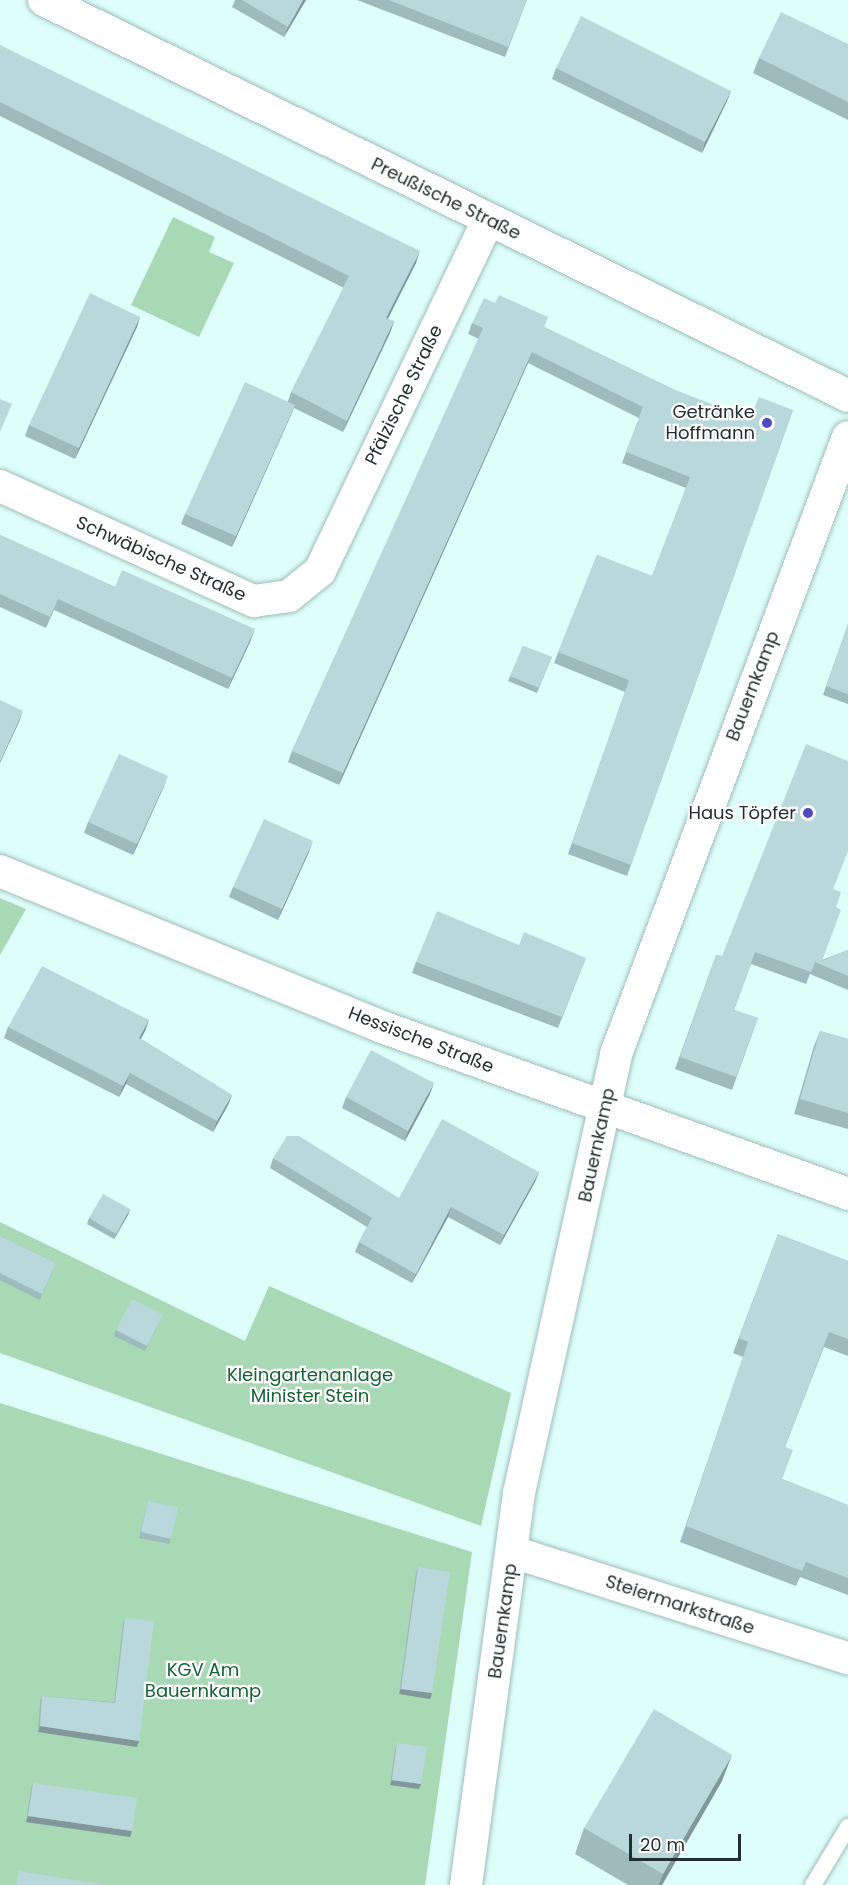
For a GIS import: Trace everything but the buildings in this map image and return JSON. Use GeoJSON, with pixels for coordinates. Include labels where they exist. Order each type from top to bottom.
{"type":"FeatureCollection","features":[{"type":"Feature","properties":{"kind":"street","name":"Preußische Straße"},"geometry":{"type":"LineString","coordinates":[[44,0],[848,396]]}},
{"type":"Feature","properties":{"kind":"street","name":"Pfälzische Straße"},"geometry":{"type":"LineString","coordinates":[[320,572],[489,219]]}},
{"type":"Feature","properties":{"kind":"street","name":"Bauernkamp"},"geometry":{"type":"LineString","coordinates":[[466,1885],[513,1552],[519,1493],[616,1054],[848,437]]}},
{"type":"Feature","properties":{"kind":"street","name":"Schwäbische Straße"},"geometry":{"type":"LineString","coordinates":[[0,486],[254,601],[290,596],[320,572]]}},
{"type":"Feature","properties":{"kind":"street","name":"Hessische Straße"},"geometry":{"type":"LineString","coordinates":[[0,871],[382,1027],[605,1110],[848,1194]]}},
{"type":"Feature","properties":{"kind":"street","name":"Steiermarkstraße"},"geometry":{"type":"LineString","coordinates":[[513,1552],[848,1658]]}},
{"type":"Feature","properties":{"kind":"lane"},"geometry":{"type":"LineString","coordinates":[[813,1885],[848,1827]]}},
{"type":"Feature","properties":{"kind":"green space"},"geometry":{"type":"Polygon","coordinates":[[[173,217],[215,237],[209,252],[234,263],[199,337],[131,305],[173,217]]]}},
{"type":"Feature","properties":{"kind":"green space"},"geometry":{"type":"Polygon","coordinates":[[[0,898],[26,909],[0,955],[0,898]]]}},
{"type":"Feature","properties":{"kind":"green space","name":"Kleingartenanlage Minister Stein"},"geometry":{"type":"Polygon","coordinates":[[[0,1222],[245,1341],[269,1286],[511,1393],[481,1526],[0,1353],[0,1222]]]}},
{"type":"Feature","properties":{"kind":"green space","name":"KGV Am Bauernkamp"},"geometry":{"type":"Polygon","coordinates":[[[0,1403],[472,1552],[425,1885],[0,1885],[0,1403]]]}},
{"type":"Feature","properties":{"kind":"place","name":"Getränke Hoffmann"},"geometry":{"type":"Point","coordinates":[767,423]}},
{"type":"Feature","properties":{"kind":"place","name":"Haus Töpfer"},"geometry":{"type":"Point","coordinates":[808,813]}}]}
